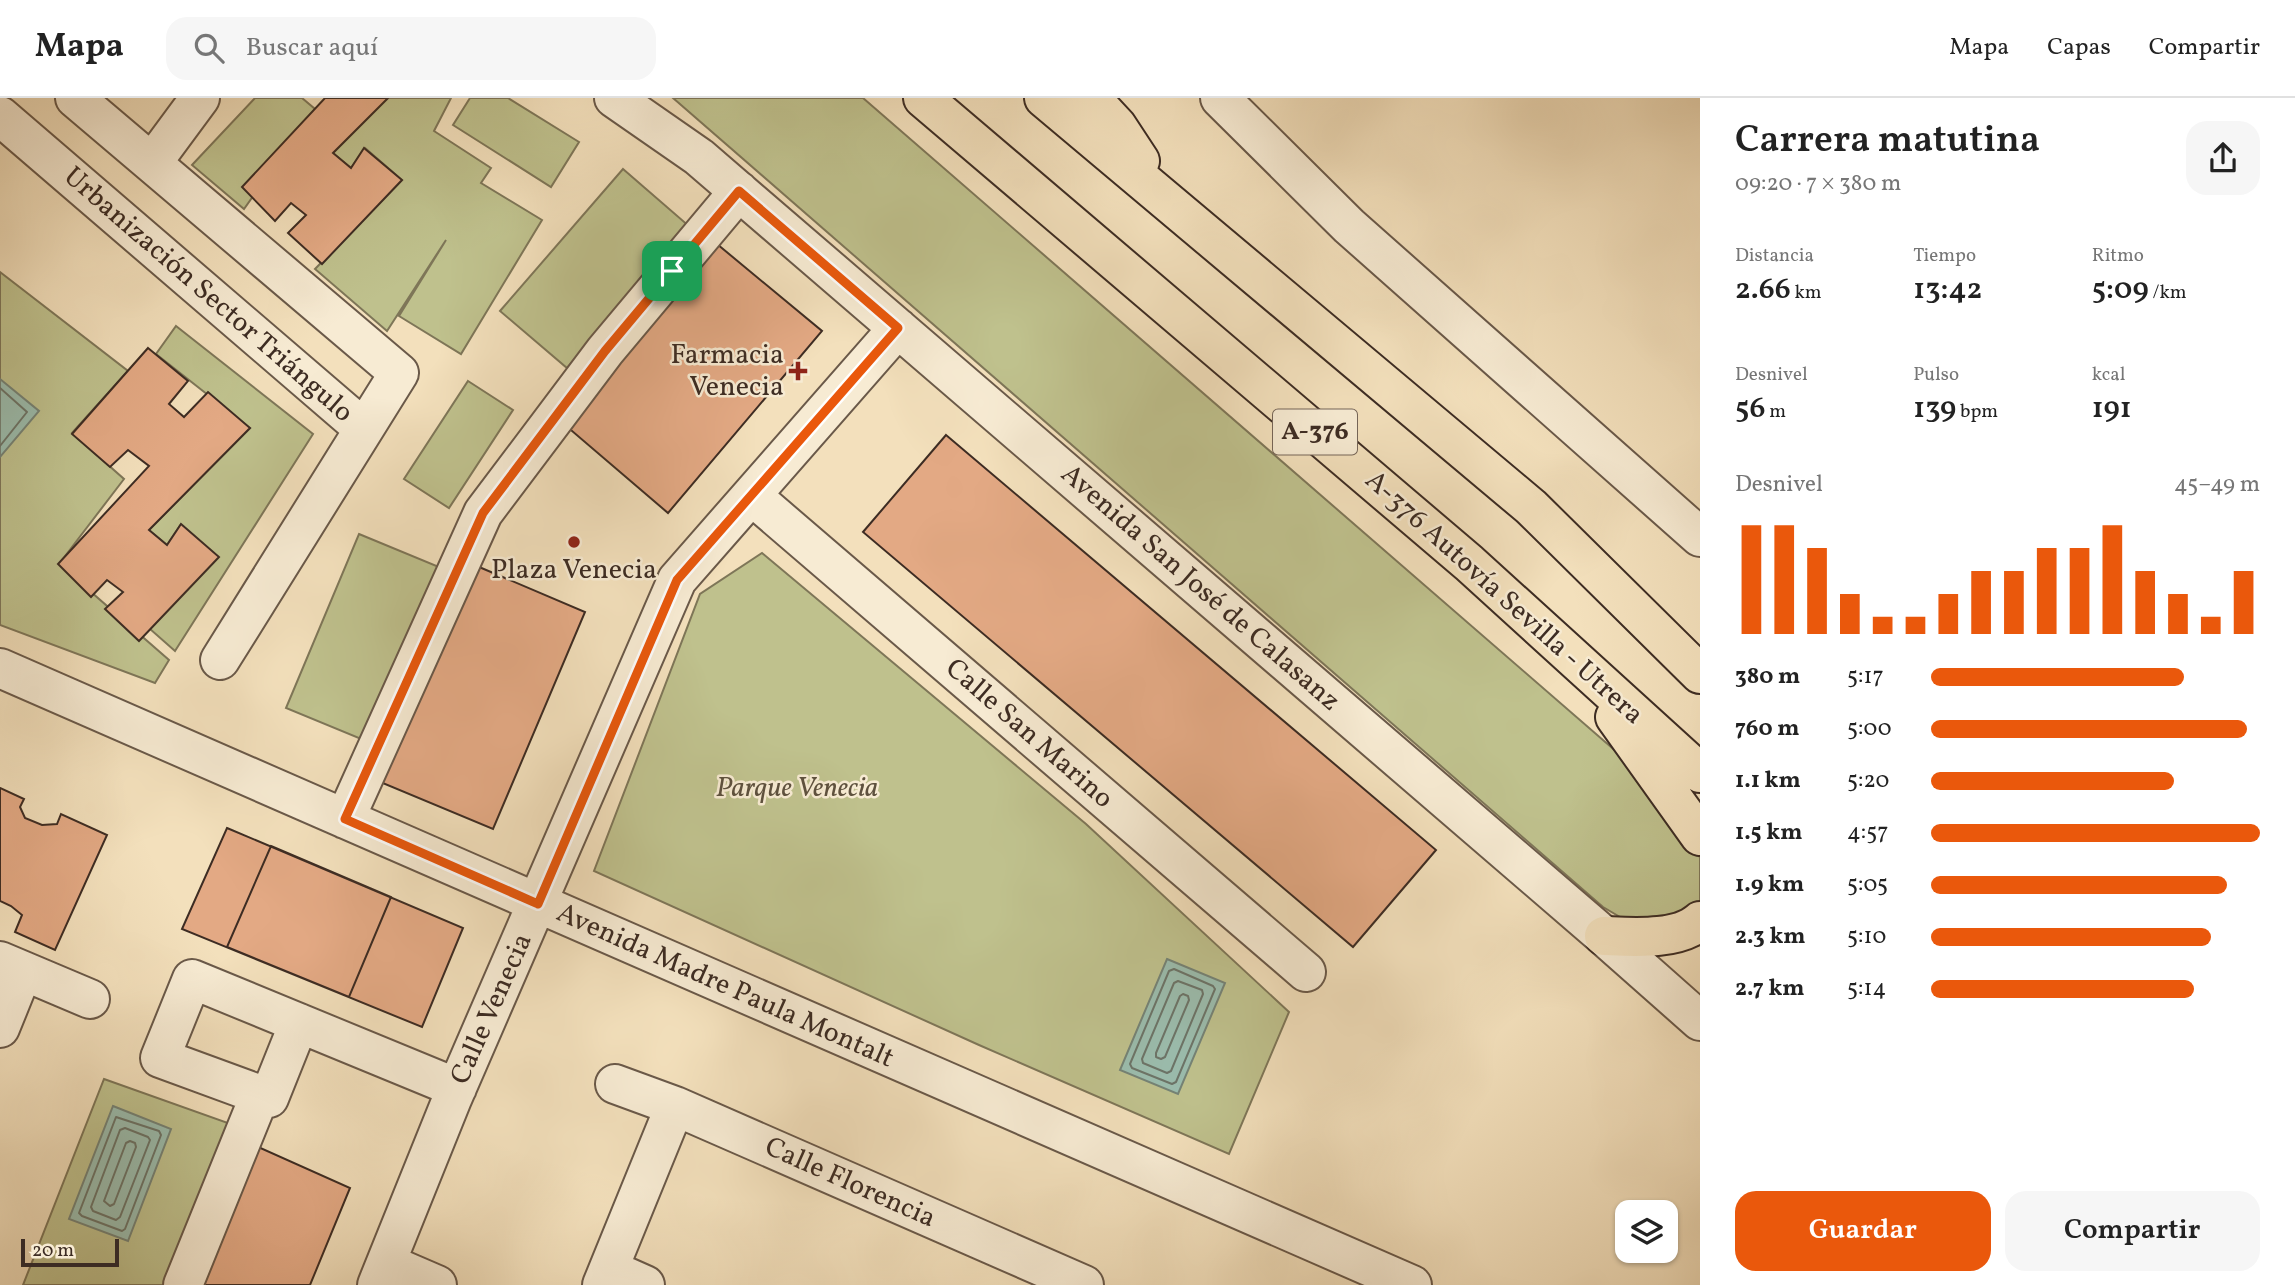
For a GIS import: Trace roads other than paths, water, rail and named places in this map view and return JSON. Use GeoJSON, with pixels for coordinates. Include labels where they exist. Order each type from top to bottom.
{"type":"FeatureCollection","features":[{"type":"Feature","properties":{"kind":"highway","name":"A-376 Autovía Sevilla - Utrera"},"geometry":{"type":"LineString","coordinates":[[923,98],[1469,563],[1700,773]]}},
{"type":"Feature","properties":{"kind":"highway","name":"A-376"},"geometry":{"type":"LineString","coordinates":[[1044,98],[1531,507],[1700,674]]}},
{"type":"Feature","properties":{"kind":"highway"},"geometry":{"type":"LineString","coordinates":[[1091,98],[1117,126],[1168,204]]}},
{"type":"Feature","properties":{"kind":"highway"},"geometry":{"type":"LineString","coordinates":[[1469,563],[1590,682],[1700,836]]}},
{"type":"Feature","properties":{"kind":"highway"},"geometry":{"type":"LineString","coordinates":[[1604,936],[1654,937],[1693,927],[1700,920]]}},
{"type":"Feature","properties":{"kind":"street"},"geometry":{"type":"LineString","coordinates":[[152,163],[200,98]]}},
{"type":"Feature","properties":{"kind":"street","name":"Avenida San José de Calasanz"},"geometry":{"type":"LineString","coordinates":[[614,98],[699,157],[1700,1021]]}},
{"type":"Feature","properties":{"kind":"street","name":"Avenida San José de Calasanz"},"geometry":{"type":"LineString","coordinates":[[645,98],[699,157]]}},
{"type":"Feature","properties":{"kind":"street"},"geometry":{"type":"LineString","coordinates":[[1220,98],[1349,226],[1700,537]]}},
{"type":"Feature","properties":{"kind":"street","name":"Urbanización Sector Triángulo"},"geometry":{"type":"LineString","coordinates":[[0,116],[364,429],[398,373],[80,100]]}},
{"type":"Feature","properties":{"kind":"street"},"geometry":{"type":"LineString","coordinates":[[345,819],[483,513],[605,351],[739,191]]}},
{"type":"Feature","properties":{"kind":"street","name":"Calle Venecia"},"geometry":{"type":"LineString","coordinates":[[382,1274],[457,1088],[677,580],[898,328]]}},
{"type":"Feature","properties":{"kind":"street"},"geometry":{"type":"LineString","coordinates":[[220,660],[364,429]]}},
{"type":"Feature","properties":{"kind":"street","name":"Calle San Marino"},"geometry":{"type":"LineString","coordinates":[[752,496],[1306,972]]}},
{"type":"Feature","properties":{"kind":"street","name":"Avenida Madre Paula Montalt"},"geometry":{"type":"LineString","coordinates":[[0,668],[1412,1285]]}},
{"type":"Feature","properties":{"kind":"street"},"geometry":{"type":"LineString","coordinates":[[0,1028],[11,966],[90,999]]}},
{"type":"Feature","properties":{"kind":"street"},"geometry":{"type":"LineString","coordinates":[[299,1023],[269,1098],[160,1058],[192,979],[299,1023],[457,1088]]}},
{"type":"Feature","properties":{"kind":"street","name":"Calle Florencia"},"geometry":{"type":"LineString","coordinates":[[615,1084],[674,1106],[1084,1285]]}},
{"type":"Feature","properties":{"kind":"street"},"geometry":{"type":"LineString","coordinates":[[183,1285],[260,1095]]}},
{"type":"Feature","properties":{"kind":"street"},"geometry":{"type":"LineString","coordinates":[[645,1285],[605,1277],[674,1106]]}},
{"type":"Feature","properties":{"kind":"street"},"geometry":{"type":"LineString","coordinates":[[382,1274],[437,1285]]}},
{"type":"Feature","properties":{"kind":"water"},"geometry":{"type":"Polygon","coordinates":[[[0,379],[39,411],[0,457],[0,379]]]}},
{"type":"Feature","properties":{"kind":"water"},"geometry":{"type":"Polygon","coordinates":[[[1167,959],[1225,983],[1178,1094],[1120,1070],[1167,959]]]}},
{"type":"Feature","properties":{"kind":"water"},"geometry":{"type":"Polygon","coordinates":[[[113,1106],[171,1129],[128,1241],[69,1219],[113,1106]]]}},
{"type":"Feature","properties":{"kind":"place","name":"Farmacia Venecia"},"geometry":{"type":"Point","coordinates":[798,371]}},
{"type":"Feature","properties":{"kind":"place","name":"Plaza Venecia"},"geometry":{"type":"Point","coordinates":[574,542]}},
{"type":"Feature","properties":{"kind":"park label","name":"Parque Venecia"},"geometry":{"type":"Point","coordinates":[797,788]}}]}
